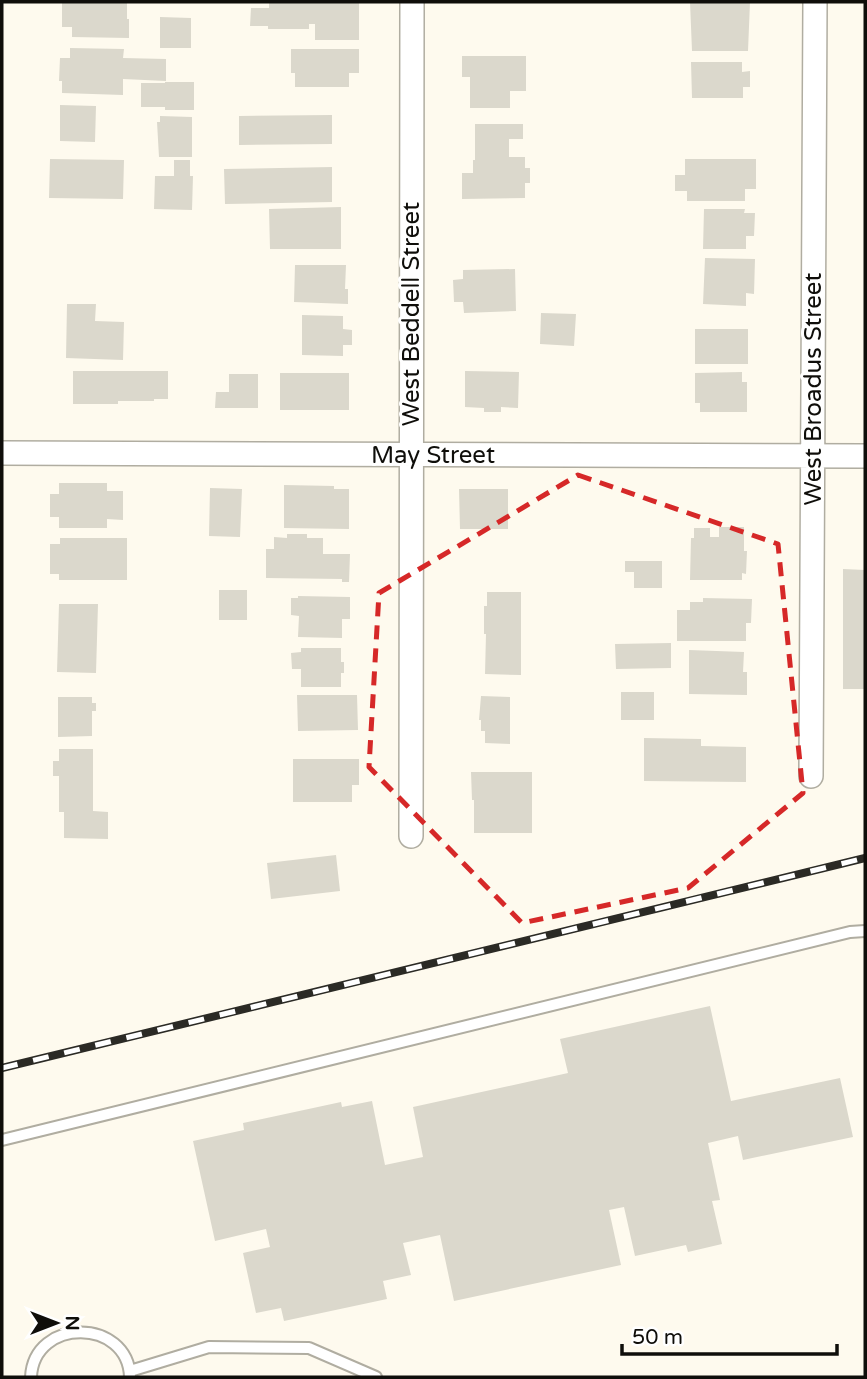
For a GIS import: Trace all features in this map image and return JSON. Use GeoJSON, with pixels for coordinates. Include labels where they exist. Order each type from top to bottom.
{"type":"FeatureCollection","features":[{"type":"Feature","properties":{"kind":"street","name":"West Beddell Street"},"geometry":{"type":"LineString","coordinates":[[411,836],[412,2]]}},
{"type":"Feature","properties":{"kind":"street","name":"West Broadus Street"},"geometry":{"type":"LineString","coordinates":[[811,776],[815,2]]}},
{"type":"Feature","properties":{"kind":"street","name":"May Street"},"geometry":{"type":"LineString","coordinates":[[2,453],[865,456]]}},
{"type":"Feature","properties":{"kind":"lane"},"geometry":{"type":"LineString","coordinates":[[2,1140],[836,935],[865,931]]}},
{"type":"Feature","properties":{"kind":"lane"},"geometry":{"type":"LineString","coordinates":[[31,1377],[38,1354],[49,1342],[64,1334],[81,1331],[97,1334],[112,1342],[123,1355],[130,1374],[209,1347],[309,1348],[376,1377]]}},
{"type":"Feature","properties":{"kind":"highlighted area"},"geometry":{"type":"Polygon","coordinates":[[[578,475],[778,544],[803,793],[688,888],[522,923],[369,767],[379,593],[578,475]]]}},
{"type":"Feature","properties":{"kind":"building"},"geometry":{"type":"Polygon","coordinates":[[[62,2],[127,3],[129,38],[72,37],[72,27],[62,27],[62,2]]]}},
{"type":"Feature","properties":{"kind":"building"},"geometry":{"type":"Polygon","coordinates":[[[269,2],[359,2],[359,40],[315,40],[315,24],[309,24],[309,29],[250,26],[251,8],[269,8],[269,2]]]}},
{"type":"Feature","properties":{"kind":"building"},"geometry":{"type":"Polygon","coordinates":[[[690,2],[750,2],[748,51],[692,51],[690,2]]]}},
{"type":"Feature","properties":{"kind":"building"},"geometry":{"type":"Polygon","coordinates":[[[160,17],[191,18],[191,48],[160,48],[160,17]]]}},
{"type":"Feature","properties":{"kind":"building"},"geometry":{"type":"Polygon","coordinates":[[[70,48],[124,49],[123,58],[166,59],[166,81],[123,79],[123,95],[62,93],[62,81],[59,81],[60,58],[70,58],[70,48]]]}},
{"type":"Feature","properties":{"kind":"building"},"geometry":{"type":"Polygon","coordinates":[[[291,49],[359,49],[359,73],[349,73],[349,87],[295,87],[295,73],[291,73],[291,49]]]}},
{"type":"Feature","properties":{"kind":"building"},"geometry":{"type":"Polygon","coordinates":[[[462,56],[526,56],[526,91],[510,91],[510,108],[470,108],[470,77],[462,77],[462,56]]]}},
{"type":"Feature","properties":{"kind":"building"},"geometry":{"type":"Polygon","coordinates":[[[691,62],[742,62],[742,72],[750,71],[750,87],[743,87],[743,98],[692,98],[691,62]]]}},
{"type":"Feature","properties":{"kind":"building"},"geometry":{"type":"Polygon","coordinates":[[[194,82],[194,110],[141,107],[141,83],[194,82]]]}},
{"type":"Feature","properties":{"kind":"building"},"geometry":{"type":"Polygon","coordinates":[[[60,105],[96,106],[95,142],[60,141],[60,105]]]}},
{"type":"Feature","properties":{"kind":"building"},"geometry":{"type":"Polygon","coordinates":[[[332,115],[332,144],[239,145],[239,116],[332,115]]]}},
{"type":"Feature","properties":{"kind":"building"},"geometry":{"type":"Polygon","coordinates":[[[160,116],[192,117],[192,157],[159,157],[157,122],[160,122],[160,116]]]}},
{"type":"Feature","properties":{"kind":"building"},"geometry":{"type":"Polygon","coordinates":[[[475,124],[523,124],[523,139],[509,139],[509,157],[525,157],[525,168],[530,168],[530,183],[525,183],[525,198],[462,199],[462,173],[473,173],[475,124]]]}},
{"type":"Feature","properties":{"kind":"building"},"geometry":{"type":"Polygon","coordinates":[[[50,159],[124,160],[123,199],[49,198],[50,159]]]}},
{"type":"Feature","properties":{"kind":"building"},"geometry":{"type":"Polygon","coordinates":[[[685,159],[756,159],[756,189],[745,189],[745,201],[687,201],[687,191],[675,191],[675,175],[685,175],[685,159]]]}},
{"type":"Feature","properties":{"kind":"building"},"geometry":{"type":"Polygon","coordinates":[[[174,160],[190,160],[190,176],[193,176],[192,210],[154,209],[155,176],[174,176],[174,160]]]}},
{"type":"Feature","properties":{"kind":"building"},"geometry":{"type":"Polygon","coordinates":[[[332,167],[332,202],[225,204],[224,169],[332,167]]]}},
{"type":"Feature","properties":{"kind":"building"},"geometry":{"type":"Polygon","coordinates":[[[341,207],[341,249],[270,249],[269,209],[341,207]]]}},
{"type":"Feature","properties":{"kind":"building"},"geometry":{"type":"Polygon","coordinates":[[[704,209],[745,209],[744,213],[755,213],[754,236],[746,236],[746,249],[703,249],[704,209]]]}},
{"type":"Feature","properties":{"kind":"building"},"geometry":{"type":"Polygon","coordinates":[[[705,258],[755,259],[754,294],[746,293],[746,306],[703,304],[705,258]]]}},
{"type":"Feature","properties":{"kind":"building"},"geometry":{"type":"Polygon","coordinates":[[[295,265],[346,265],[345,289],[348,289],[348,304],[294,302],[295,265]]]}},
{"type":"Feature","properties":{"kind":"building"},"geometry":{"type":"Polygon","coordinates":[[[515,269],[516,311],[464,313],[463,302],[454,302],[453,280],[463,279],[463,270],[515,269]]]}},
{"type":"Feature","properties":{"kind":"building"},"geometry":{"type":"Polygon","coordinates":[[[67,304],[96,304],[95,321],[124,322],[123,360],[66,358],[67,304]]]}},
{"type":"Feature","properties":{"kind":"building"},"geometry":{"type":"Polygon","coordinates":[[[541,313],[576,314],[574,346],[540,344],[541,313]]]}},
{"type":"Feature","properties":{"kind":"building"},"geometry":{"type":"Polygon","coordinates":[[[302,315],[343,316],[343,329],[352,330],[352,345],[343,345],[343,356],[302,355],[302,315]]]}},
{"type":"Feature","properties":{"kind":"building"},"geometry":{"type":"Polygon","coordinates":[[[695,329],[748,329],[748,364],[695,364],[695,329]]]}},
{"type":"Feature","properties":{"kind":"building"},"geometry":{"type":"Polygon","coordinates":[[[73,371],[168,371],[168,399],[118,401],[118,404],[73,404],[73,371]]]}},
{"type":"Feature","properties":{"kind":"building"},"geometry":{"type":"Polygon","coordinates":[[[465,371],[519,372],[518,408],[501,407],[501,412],[484,412],[484,408],[465,407],[465,371]]]}},
{"type":"Feature","properties":{"kind":"building"},"geometry":{"type":"Polygon","coordinates":[[[742,372],[742,382],[747,382],[747,412],[700,412],[700,403],[695,403],[695,373],[742,372]]]}},
{"type":"Feature","properties":{"kind":"building"},"geometry":{"type":"Polygon","coordinates":[[[280,373],[349,373],[349,410],[280,410],[280,373]]]}},
{"type":"Feature","properties":{"kind":"building"},"geometry":{"type":"Polygon","coordinates":[[[229,374],[258,374],[258,408],[215,408],[216,392],[229,392],[229,374]]]}},
{"type":"Feature","properties":{"kind":"building"},"geometry":{"type":"Polygon","coordinates":[[[59,483],[107,483],[107,491],[123,491],[123,520],[107,519],[107,528],[59,528],[59,517],[50,517],[50,494],[59,494],[59,483]]]}},
{"type":"Feature","properties":{"kind":"building"},"geometry":{"type":"Polygon","coordinates":[[[284,485],[349,489],[349,529],[284,528],[284,485]]]}},
{"type":"Feature","properties":{"kind":"building"},"geometry":{"type":"Polygon","coordinates":[[[210,488],[242,489],[240,537],[209,536],[210,488]]]}},
{"type":"Feature","properties":{"kind":"building"},"geometry":{"type":"Polygon","coordinates":[[[459,489],[508,489],[508,529],[460,529],[459,489]]]}},
{"type":"Feature","properties":{"kind":"building"},"geometry":{"type":"Polygon","coordinates":[[[719,527],[744,527],[746,574],[742,573],[742,580],[690,580],[691,538],[694,538],[694,528],[710,528],[710,537],[719,537],[719,527]]]}},
{"type":"Feature","properties":{"kind":"building"},"geometry":{"type":"Polygon","coordinates":[[[287,534],[307,534],[307,538],[323,538],[323,554],[350,554],[349,582],[342,582],[342,579],[266,578],[266,549],[274,549],[274,537],[287,538],[287,534]]]}},
{"type":"Feature","properties":{"kind":"building"},"geometry":{"type":"Polygon","coordinates":[[[60,538],[127,538],[127,580],[59,580],[59,574],[50,574],[50,544],[60,544],[60,538]]]}},
{"type":"Feature","properties":{"kind":"building"},"geometry":{"type":"Polygon","coordinates":[[[625,561],[662,561],[662,588],[634,588],[634,572],[625,572],[625,561]]]}},
{"type":"Feature","properties":{"kind":"building"},"geometry":{"type":"Polygon","coordinates":[[[843,569],[865,570],[865,689],[843,689],[843,569]]]}},
{"type":"Feature","properties":{"kind":"building"},"geometry":{"type":"Polygon","coordinates":[[[219,590],[247,590],[247,620],[219,620],[219,590]]]}},
{"type":"Feature","properties":{"kind":"building"},"geometry":{"type":"Polygon","coordinates":[[[487,592],[521,592],[521,675],[485,674],[484,606],[487,606],[487,592]]]}},
{"type":"Feature","properties":{"kind":"building"},"geometry":{"type":"Polygon","coordinates":[[[350,597],[350,619],[342,619],[342,638],[298,637],[299,616],[291,615],[291,598],[350,597]]]}},
{"type":"Feature","properties":{"kind":"building"},"geometry":{"type":"Polygon","coordinates":[[[703,598],[752,599],[751,623],[746,623],[746,641],[677,641],[677,610],[690,610],[690,602],[703,602],[703,598]]]}},
{"type":"Feature","properties":{"kind":"building"},"geometry":{"type":"Polygon","coordinates":[[[59,604],[98,604],[96,673],[57,672],[59,604]]]}},
{"type":"Feature","properties":{"kind":"building"},"geometry":{"type":"Polygon","coordinates":[[[671,643],[671,668],[616,669],[615,644],[671,643]]]}},
{"type":"Feature","properties":{"kind":"building"},"geometry":{"type":"Polygon","coordinates":[[[301,648],[341,648],[344,673],[341,673],[341,687],[301,687],[301,669],[292,669],[291,653],[301,652],[301,648]]]}},
{"type":"Feature","properties":{"kind":"building"},"geometry":{"type":"Polygon","coordinates":[[[689,650],[744,652],[743,672],[747,672],[747,695],[689,694],[689,650]]]}},
{"type":"Feature","properties":{"kind":"building"},"geometry":{"type":"Polygon","coordinates":[[[621,692],[654,692],[654,720],[621,720],[621,692]]]}},
{"type":"Feature","properties":{"kind":"building"},"geometry":{"type":"Polygon","coordinates":[[[297,695],[357,695],[358,730],[298,731],[297,695]]]}},
{"type":"Feature","properties":{"kind":"building"},"geometry":{"type":"Polygon","coordinates":[[[481,696],[510,697],[510,744],[485,743],[485,731],[481,731],[479,720],[481,696]]]}},
{"type":"Feature","properties":{"kind":"building"},"geometry":{"type":"Polygon","coordinates":[[[58,697],[92,697],[92,703],[96,703],[96,711],[92,711],[92,736],[58,737],[58,697]]]}},
{"type":"Feature","properties":{"kind":"building"},"geometry":{"type":"Polygon","coordinates":[[[644,738],[701,739],[701,746],[746,747],[746,782],[644,781],[644,738]]]}},
{"type":"Feature","properties":{"kind":"building"},"geometry":{"type":"Polygon","coordinates":[[[59,749],[93,749],[93,811],[108,812],[108,839],[64,838],[64,812],[59,812],[59,776],[53,776],[53,761],[59,761],[59,749]]]}},
{"type":"Feature","properties":{"kind":"building"},"geometry":{"type":"Polygon","coordinates":[[[293,759],[359,759],[359,785],[352,785],[352,802],[293,802],[293,759]]]}},
{"type":"Feature","properties":{"kind":"building"},"geometry":{"type":"Polygon","coordinates":[[[471,772],[532,772],[532,833],[474,833],[471,772]]]}},
{"type":"Feature","properties":{"kind":"building"},"geometry":{"type":"Polygon","coordinates":[[[336,855],[340,891],[271,899],[267,863],[336,855]]]}},
{"type":"Feature","properties":{"kind":"building"},"geometry":{"type":"Polygon","coordinates":[[[710,1006],[731,1101],[840,1078],[853,1137],[743,1160],[738,1136],[708,1143],[720,1200],[712,1201],[722,1244],[688,1252],[686,1245],[635,1256],[624,1207],[609,1210],[621,1265],[454,1301],[440,1235],[403,1243],[411,1275],[383,1281],[387,1299],[284,1321],[281,1308],[256,1313],[243,1253],[270,1247],[266,1229],[215,1241],[193,1141],[244,1130],[243,1123],[341,1102],[342,1107],[372,1101],[385,1165],[423,1157],[413,1107],[568,1073],[560,1039],[710,1006]]]}},
{"type":"Feature","properties":{"kind":"railway"},"geometry":{"type":"LineString","coordinates":[[2,1068],[865,858]]}}]}
